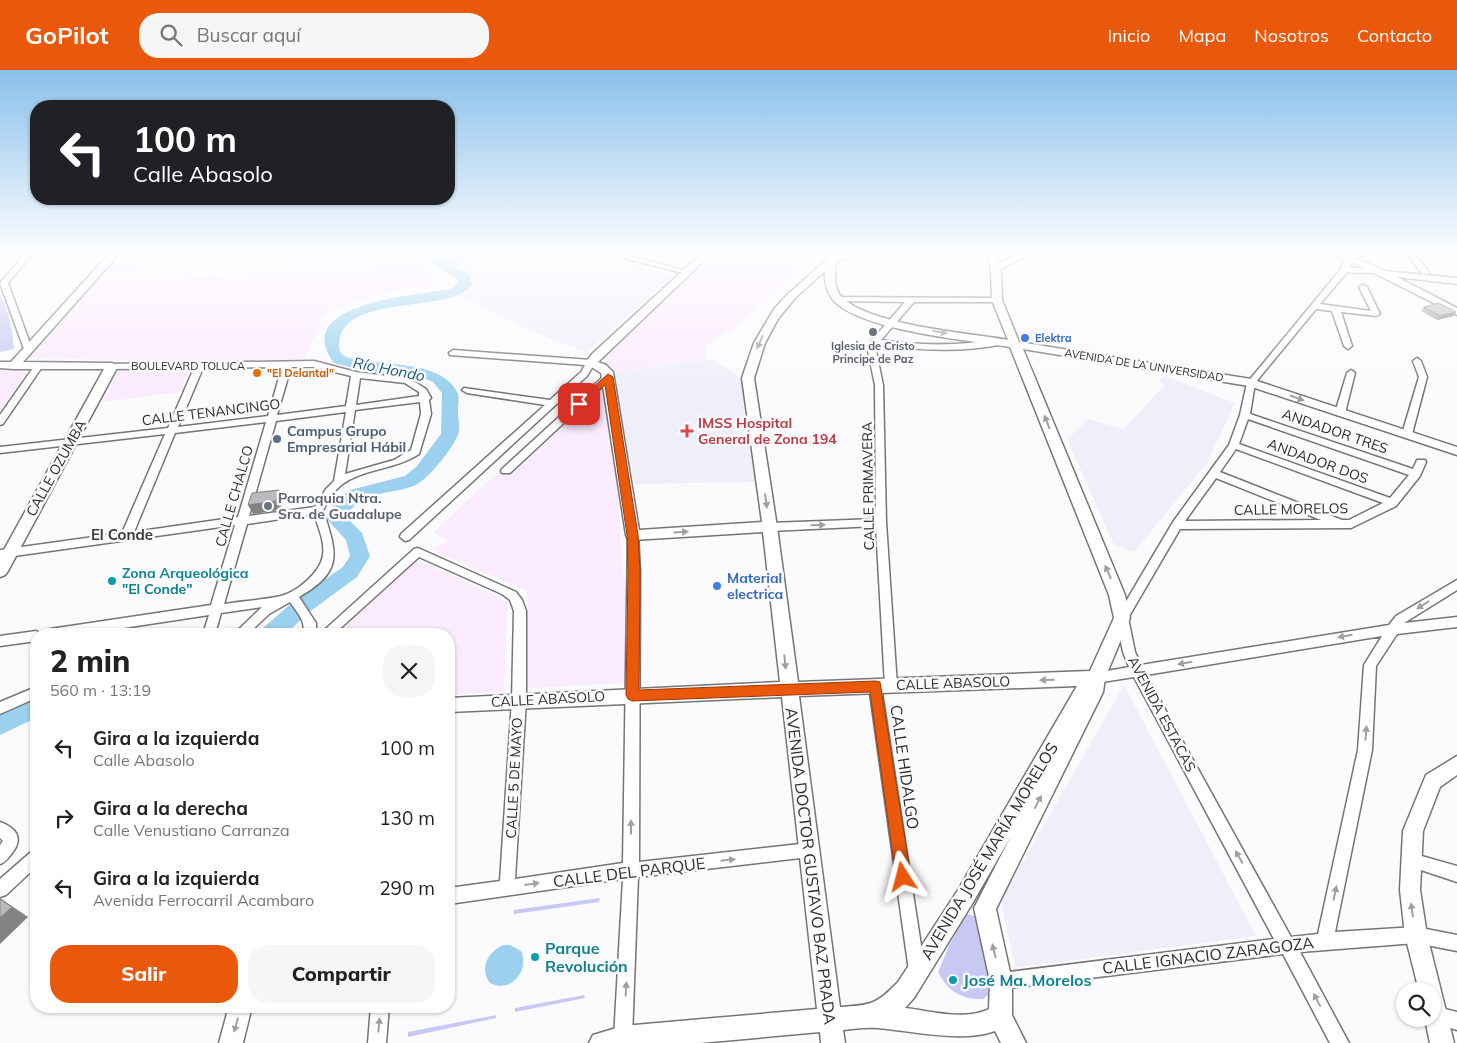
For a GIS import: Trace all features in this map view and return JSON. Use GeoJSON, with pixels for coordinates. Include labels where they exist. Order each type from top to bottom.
{"type":"FeatureCollection","features":[{"type":"Feature","properties":{"kind":"main road"},"geometry":{"type":"LineString","coordinates":[[13,366],[73,299]]}},
{"type":"Feature","properties":{"kind":"main road"},"geometry":{"type":"LineString","coordinates":[[657,299],[597,355],[591,363],[602,367],[607,372],[633,535],[770,527]]}},
{"type":"Feature","properties":{"kind":"main road","name":"AVENIDA DOCTOR GUSTAVO BAZ PRADA"},"geometry":{"type":"LineString","coordinates":[[790,299],[779,310],[763,335],[753,358],[748,378],[770,527],[788,689],[833,1043]]}},
{"type":"Feature","properties":{"kind":"main road","name":"AVENIDA DE LA UNIVERSIDAD"},"geometry":{"type":"LineString","coordinates":[[839,299],[854,310],[892,324],[1251,383],[1457,451]]}},
{"type":"Feature","properties":{"kind":"main road"},"geometry":{"type":"LineString","coordinates":[[1432,299],[1457,312]]}},
{"type":"Feature","properties":{"kind":"main road","name":"AVENIDA ESTACAS"},"geometry":{"type":"LineString","coordinates":[[997,300],[1081,510],[1115,587],[1122,618]]}},
{"type":"Feature","properties":{"kind":"main road","name":"BOULEVARD TOLUCA"},"geometry":{"type":"LineString","coordinates":[[0,366],[112,366]]}},
{"type":"Feature","properties":{"kind":"main road","name":"CALLE OZUMBA"},"geometry":{"type":"LineString","coordinates":[[0,571],[5,553],[112,366]]}},
{"type":"Feature","properties":{"kind":"main road","name":"AVENIDA JOSÉ MARÍA MORELOS"},"geometry":{"type":"LineString","coordinates":[[1000,1016],[1002,999],[1001,981],[984,908],[1094,692],[1096,678],[1122,618]]}},
{"type":"Feature","properties":{"kind":"main road","name":"AVENIDA JOSÉ MARÍA MORELOS"},"geometry":{"type":"LineString","coordinates":[[875,1016],[894,1003],[906,990],[965,897],[1083,691],[1096,678]]}},
{"type":"Feature","properties":{"kind":"main road","name":"CALLE ABASOLO"},"geometry":{"type":"LineString","coordinates":[[455,705],[632,695],[1096,678]]}},
{"type":"Feature","properties":{"kind":"main road"},"geometry":{"type":"LineString","coordinates":[[1428,982],[1416,935],[1410,890],[1413,831],[1433,781],[1457,764]]}},
{"type":"Feature","properties":{"kind":"main road"},"geometry":{"type":"LineString","coordinates":[[965,897],[984,908]]}},
{"type":"Feature","properties":{"kind":"main road"},"geometry":{"type":"LineString","coordinates":[[1442,1012],[1442,1043]]}},
{"type":"Feature","properties":{"kind":"main road"},"geometry":{"type":"LineString","coordinates":[[231,1043],[239,1013]]}},
{"type":"Feature","properties":{"kind":"main road"},"geometry":{"type":"LineString","coordinates":[[601,1043],[623,1038],[875,1016],[963,1027],[984,1024],[1000,1016],[1014,1043]]}},
{"type":"Feature","properties":{"kind":"street"},"geometry":{"type":"LineString","coordinates":[[10,299],[28,349]]}},
{"type":"Feature","properties":{"kind":"street"},"geometry":{"type":"LineString","coordinates":[[868,299],[997,300]]}},
{"type":"Feature","properties":{"kind":"street"},"geometry":{"type":"LineString","coordinates":[[1251,383],[1319,299]]}},
{"type":"Feature","properties":{"kind":"street"},"geometry":{"type":"LineString","coordinates":[[1314,306],[1376,314],[1369,299]]}},
{"type":"Feature","properties":{"kind":"street"},"geometry":{"type":"LineString","coordinates":[[875,342],[911,300]]}},
{"type":"Feature","properties":{"kind":"street"},"geometry":{"type":"LineString","coordinates":[[1336,310],[1348,346]]}},
{"type":"Feature","properties":{"kind":"street"},"geometry":{"type":"LineString","coordinates":[[875,342],[907,347],[978,346],[1000,342]]}},
{"type":"Feature","properties":{"kind":"street","name":"CALLE PRIMAVERA"},"geometry":{"type":"LineString","coordinates":[[875,342],[872,357],[880,385],[883,686]]}},
{"type":"Feature","properties":{"kind":"street"},"geometry":{"type":"LineString","coordinates":[[405,537],[584,374],[591,363],[453,354]]}},
{"type":"Feature","properties":{"kind":"street"},"geometry":{"type":"LineString","coordinates":[[1407,434],[1422,377],[1417,361]]}},
{"type":"Feature","properties":{"kind":"street","name":"BOULEVARD TOLUCA"},"geometry":{"type":"LineString","coordinates":[[112,366],[287,366],[314,364],[356,375],[408,381],[424,392],[426,398]]}},
{"type":"Feature","properties":{"kind":"street"},"geometry":{"type":"LineString","coordinates":[[126,537],[199,366]]}},
{"type":"Feature","properties":{"kind":"street","name":"CALLE CHALCO"},"geometry":{"type":"LineString","coordinates":[[211,628],[287,366]]}},
{"type":"Feature","properties":{"kind":"street"},"geometry":{"type":"LineString","coordinates":[[0,422],[38,367]]}},
{"type":"Feature","properties":{"kind":"street"},"geometry":{"type":"LineString","coordinates":[[1340,413],[1351,373]]}},
{"type":"Feature","properties":{"kind":"street"},"geometry":{"type":"LineString","coordinates":[[5,553],[318,510],[339,482],[356,375]]}},
{"type":"Feature","properties":{"kind":"street"},"geometry":{"type":"LineString","coordinates":[[506,472],[608,377]]}},
{"type":"Feature","properties":{"kind":"street","name":"AVENIDA JOSÉ MARÍA MORELOS"},"geometry":{"type":"LineString","coordinates":[[1122,618],[1177,525],[1234,444],[1246,415],[1251,383]]}},
{"type":"Feature","properties":{"kind":"street"},"geometry":{"type":"LineString","coordinates":[[467,390],[551,403]]}},
{"type":"Feature","properties":{"kind":"street"},"geometry":{"type":"LineString","coordinates":[[339,482],[356,475],[397,464],[416,452],[426,414],[426,398]]}},
{"type":"Feature","properties":{"kind":"street","name":"CALLE TENANCINGO"},"geometry":{"type":"LineString","coordinates":[[0,450],[270,419],[426,398]]}},
{"type":"Feature","properties":{"kind":"street","name":"ANDADOR TRES"},"geometry":{"type":"LineString","coordinates":[[1246,415],[1416,474]]}},
{"type":"Feature","properties":{"kind":"street","name":"ANDADOR DOS"},"geometry":{"type":"LineString","coordinates":[[1234,444],[1392,503]]}},
{"type":"Feature","properties":{"kind":"street","name":"CALLE MORELOS"},"geometry":{"type":"LineString","coordinates":[[1177,525],[1343,525],[1358,522],[1392,503],[1416,474],[1422,462]]}},
{"type":"Feature","properties":{"kind":"street"},"geometry":{"type":"LineString","coordinates":[[1214,474],[1343,525]]}},
{"type":"Feature","properties":{"kind":"street"},"geometry":{"type":"LineString","coordinates":[[246,628],[258,616],[290,598],[322,574],[327,566],[330,555],[328,542],[318,510]]}},
{"type":"Feature","properties":{"kind":"street"},"geometry":{"type":"LineString","coordinates":[[770,527],[881,522]]}},
{"type":"Feature","properties":{"kind":"street"},"geometry":{"type":"LineString","coordinates":[[623,1038],[631,870],[633,535]]}},
{"type":"Feature","properties":{"kind":"street","name":"CALLE 5 DE MAYO"},"geometry":{"type":"LineString","coordinates":[[333,628],[418,552],[502,589],[512,594],[518,600],[520,611],[519,700],[507,888]]}},
{"type":"Feature","properties":{"kind":"street"},"geometry":{"type":"LineString","coordinates":[[1325,941],[1365,750],[1370,665],[1400,619],[1457,584]]}},
{"type":"Feature","properties":{"kind":"street"},"geometry":{"type":"LineString","coordinates":[[90,628],[290,598]]}},
{"type":"Feature","properties":{"kind":"street"},"geometry":{"type":"LineString","coordinates":[[290,598],[304,613],[311,628]]}},
{"type":"Feature","properties":{"kind":"street","name":"AVENIDA ESTACAS"},"geometry":{"type":"LineString","coordinates":[[1122,618],[1129,652],[1137,671],[1340,1043]]}},
{"type":"Feature","properties":{"kind":"street","name":"CALLE ABASOLO"},"geometry":{"type":"LineString","coordinates":[[1096,678],[1365,633],[1430,623],[1457,622]]}},
{"type":"Feature","properties":{"kind":"street"},"geometry":{"type":"LineString","coordinates":[[0,641],[30,637]]}},
{"type":"Feature","properties":{"kind":"street","name":"CALLE HIDALGO"},"geometry":{"type":"LineString","coordinates":[[883,686],[917,972]]}},
{"type":"Feature","properties":{"kind":"street"},"geometry":{"type":"LineString","coordinates":[[0,708],[30,695]]}},
{"type":"Feature","properties":{"kind":"street"},"geometry":{"type":"LineString","coordinates":[[0,829],[10,838],[10,844],[0,857]]}},
{"type":"Feature","properties":{"kind":"street","name":"CALLE DEL PARQUE"},"geometry":{"type":"LineString","coordinates":[[455,895],[631,870],[809,850]]}},
{"type":"Feature","properties":{"kind":"street"},"geometry":{"type":"LineString","coordinates":[[1411,860],[1457,874]]}},
{"type":"Feature","properties":{"kind":"street"},"geometry":{"type":"LineString","coordinates":[[0,889],[30,862]]}},
{"type":"Feature","properties":{"kind":"street","name":"CALLE IGNACIO ZARAGOZA"},"geometry":{"type":"LineString","coordinates":[[1001,981],[1325,941],[1416,935],[1457,943]]}},
{"type":"Feature","properties":{"kind":"street"},"geometry":{"type":"LineString","coordinates":[[377,1043],[379,1013]]}},
{"type":"Feature","properties":{"kind":"shaded area"},"geometry":{"type":"Polygon","coordinates":[[[0,299],[2,299],[8,315],[14,349],[0,352],[0,299]]]}},
{"type":"Feature","properties":{"kind":"shaded area"},"geometry":{"type":"Polygon","coordinates":[[[80,299],[362,299],[324,315],[305,359],[173,361],[28,358],[80,299]]]}},
{"type":"Feature","properties":{"kind":"shaded area"},"geometry":{"type":"Polygon","coordinates":[[[470,299],[646,299],[587,352],[525,329],[470,299]]]}},
{"type":"Feature","properties":{"kind":"shaded area"},"geometry":{"type":"Polygon","coordinates":[[[661,299],[767,299],[735,329],[718,337],[706,346],[705,359],[613,372],[600,357],[603,352],[661,299]]]}},
{"type":"Feature","properties":{"kind":"shaded area","name":"IMSS Hospital General de Zona 194"},"geometry":{"type":"Polygon","coordinates":[[[711,359],[743,379],[756,482],[634,484],[613,372],[711,359]]]}},
{"type":"Feature","properties":{"kind":"shaded area"},"geometry":{"type":"Polygon","coordinates":[[[0,369],[23,370],[26,374],[0,410],[0,369]]]}},
{"type":"Feature","properties":{"kind":"shaded area"},"geometry":{"type":"Polygon","coordinates":[[[123,369],[188,371],[179,392],[102,402],[119,371],[123,369]]]}},
{"type":"Feature","properties":{"kind":"shaded area"},"geometry":{"type":"Polygon","coordinates":[[[1165,376],[1235,403],[1207,463],[1134,552],[1114,545],[1067,439],[1088,419],[1123,429],[1165,385],[1158,381],[1165,376]]]}},
{"type":"Feature","properties":{"kind":"shaded area"},"geometry":{"type":"Polygon","coordinates":[[[596,380],[602,385],[618,495],[621,556],[628,606],[627,683],[526,688],[527,591],[432,550],[448,541],[434,532],[596,380]]]}},
{"type":"Feature","properties":{"kind":"shaded area"},"geometry":{"type":"Polygon","coordinates":[[[416,559],[507,601],[504,691],[455,695],[455,628],[340,628],[416,559]]]}},
{"type":"Feature","properties":{"kind":"shaded area"},"geometry":{"type":"Polygon","coordinates":[[[1124,685],[1256,936],[1015,968],[1001,900],[1124,685]]]}},
{"type":"Feature","properties":{"kind":"shaded area"},"geometry":{"type":"Polygon","coordinates":[[[600,898],[599,902],[514,914],[514,910],[600,898]]]}},
{"type":"Feature","properties":{"kind":"shaded area"},"geometry":{"type":"Polygon","coordinates":[[[966,914],[980,917],[991,977],[989,994],[983,999],[968,998],[956,993],[946,984],[938,972],[966,914]]]}},
{"type":"Feature","properties":{"kind":"shaded area"},"geometry":{"type":"Polygon","coordinates":[[[503,945],[510,945],[521,951],[523,966],[517,978],[511,983],[498,986],[490,983],[485,972],[485,966],[489,956],[503,945]]]}},
{"type":"Feature","properties":{"kind":"shaded area"},"geometry":{"type":"Polygon","coordinates":[[[584,995],[585,998],[515,1012],[515,1008],[584,995]]]}},
{"type":"Feature","properties":{"kind":"shaded area"},"geometry":{"type":"Polygon","coordinates":[[[496,1015],[496,1018],[408,1037],[408,1032],[496,1015]]]}},
{"type":"Feature","properties":{"kind":"building"},"geometry":{"type":"Polygon","coordinates":[[[1439,303],[1456,312],[1440,316],[1424,307],[1439,303]]]}},
{"type":"Feature","properties":{"kind":"building"},"geometry":{"type":"Polygon","coordinates":[[[279,490],[276,501],[248,505],[252,493],[279,490]]]}},
{"type":"Feature","properties":{"kind":"building"},"geometry":{"type":"Polygon","coordinates":[[[0,899],[12,907],[0,918],[0,899]]]}},
{"type":"Feature","properties":{"kind":"waterway","name":"Río Hondo"},"geometry":{"type":"LineString","coordinates":[[278,628],[301,607],[350,572],[360,556],[355,538],[337,519],[341,507],[357,494],[411,480],[423,470],[450,435],[450,393],[439,379],[426,374],[369,367],[339,360],[333,352],[331,343],[336,326],[344,319],[364,309],[415,299]]}},
{"type":"Feature","properties":{"kind":"waterway","name":"Río Hondo"},"geometry":{"type":"LineString","coordinates":[[0,725],[10,718],[30,710]]}},
{"type":"Feature","properties":{"kind":"place","name":"Iglesia de Cristo Principe de Paz"},"geometry":{"type":"Point","coordinates":[873,332]}},
{"type":"Feature","properties":{"kind":"place","name":"Elektra"},"geometry":{"type":"Point","coordinates":[1025,338]}},
{"type":"Feature","properties":{"kind":"place","name":"\"El Delantal\""},"geometry":{"type":"Point","coordinates":[257,373]}},
{"type":"Feature","properties":{"kind":"place","name":"IMSS Hospital General de Zona 194"},"geometry":{"type":"Point","coordinates":[687,431]}},
{"type":"Feature","properties":{"kind":"place","name":"Campus Grupo Empresarial Hábil"},"geometry":{"type":"Point","coordinates":[277,439]}},
{"type":"Feature","properties":{"kind":"place","name":"Parroquia Ntra. Sra. de Guadalupe"},"geometry":{"type":"Point","coordinates":[268,506]}},
{"type":"Feature","properties":{"kind":"place","name":"Zona Arqueológica \"El Conde\""},"geometry":{"type":"Point","coordinates":[112,581]}},
{"type":"Feature","properties":{"kind":"place","name":"Material electrica"},"geometry":{"type":"Point","coordinates":[717,586]}},
{"type":"Feature","properties":{"kind":"place","name":"Parque Revolución"},"geometry":{"type":"Point","coordinates":[535,957]}},
{"type":"Feature","properties":{"kind":"place","name":"José Ma. Morelos"},"geometry":{"type":"Point","coordinates":[953,980]}},
{"type":"Feature","properties":{"kind":"district","name":"El Conde"},"geometry":{"type":"Point","coordinates":[122,534]}},
{"type":"Feature","properties":{"kind":"route"},"geometry":{"type":"LineString","coordinates":[[579,404],[608,377],[633,535],[632,695],[876,686],[903,877]]}}]}
